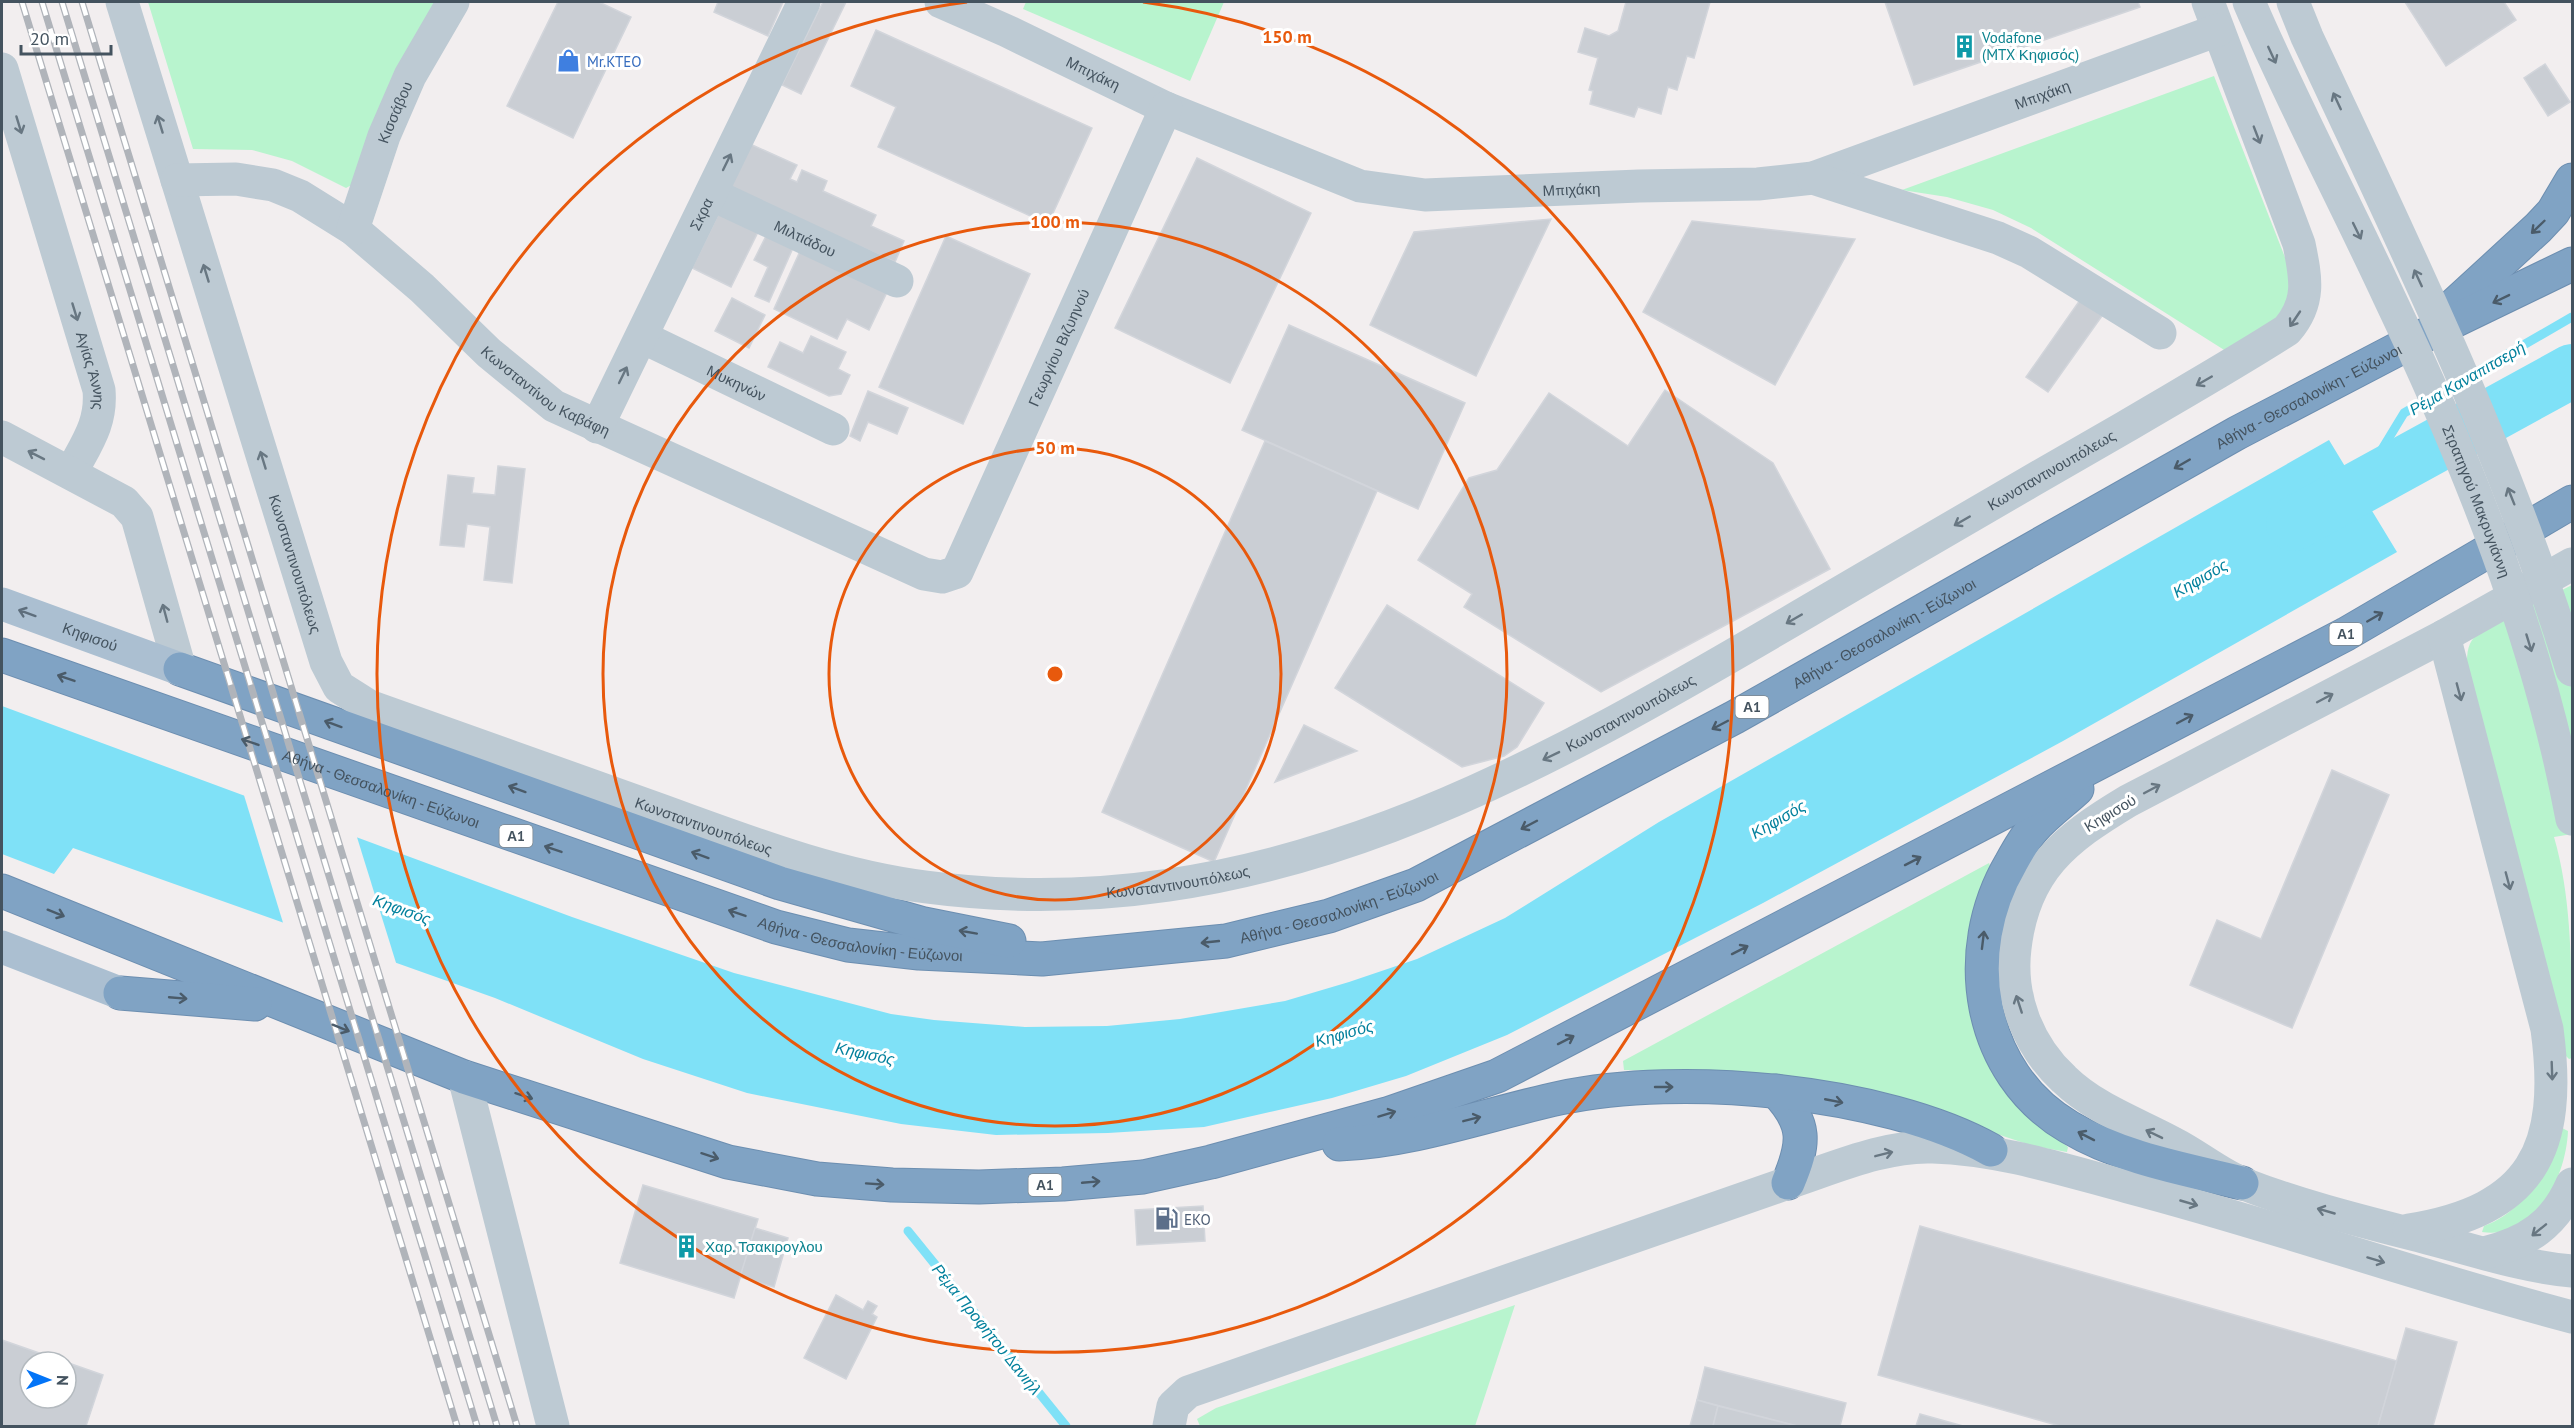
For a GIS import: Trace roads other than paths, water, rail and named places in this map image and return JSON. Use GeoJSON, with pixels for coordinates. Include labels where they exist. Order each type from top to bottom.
{"type":"FeatureCollection","features":[{"type":"Feature","properties":{"kind":"highway"},"geometry":{"type":"LineString","coordinates":[[2420,338],[2538,228],[2553,212],[2572,180]]}},
{"type":"Feature","properties":{"kind":"highway","name":"Αθήνα - Θεσσαλονίκη - Εύζωνοι"},"geometry":{"type":"LineString","coordinates":[[2,655],[776,927],[848,945],[919,952],[1042,959],[1226,941],[1329,916],[1416,885],[1735,717],[2237,433],[2420,338],[2572,264]]}},
{"type":"Feature","properties":{"kind":"highway","name":"Α1"},"geometry":{"type":"LineString","coordinates":[[2,891],[464,1077],[728,1162],[817,1179],[892,1185],[979,1187],[1063,1184],[1143,1177],[1387,1114],[1497,1076],[2115,757],[2346,634],[2572,502]]}},
{"type":"Feature","properties":{"kind":"highway"},"geometry":{"type":"LineString","coordinates":[[180,669],[780,883],[924,924],[1003,938],[1042,959]]}},
{"type":"Feature","properties":{"kind":"highway"},"geometry":{"type":"LineString","coordinates":[[2115,757],[2032,829],[2000,881],[1985,923],[1982,946],[1981,974],[1994,1038],[2015,1078],[2046,1111],[2069,1127],[2093,1140],[2141,1157],[2242,1183]]}},
{"type":"Feature","properties":{"kind":"highway"},"geometry":{"type":"LineString","coordinates":[[120,993],[287,1007]]}},
{"type":"Feature","properties":{"kind":"highway"},"geometry":{"type":"LineString","coordinates":[[1269,1146],[1354,1143],[1400,1137],[1595,1092],[1664,1087],[1776,1091],[1899,1116],[1944,1129],[1990,1150]]}},
{"type":"Feature","properties":{"kind":"highway"},"geometry":{"type":"LineString","coordinates":[[1776,1091],[1797,1117],[1801,1131],[1797,1163],[1788,1183]]}},
{"type":"Feature","properties":{"kind":"main road","name":"Κηφισού"},"geometry":{"type":"LineString","coordinates":[[2,604],[180,669]]}},
{"type":"Feature","properties":{"kind":"main road"},"geometry":{"type":"LineString","coordinates":[[2,947],[120,993]]}},
{"type":"Feature","properties":{"kind":"street","name":"Κωνσταντινουπόλεως"},"geometry":{"type":"LineString","coordinates":[[122,2],[326,662],[333,678],[345,692],[369,706],[793,858],[842,871],[928,887],[1012,893],[1169,887],[1218,878],[1303,856],[1424,814],[1479,791],[1587,738],[2287,330],[2298,316],[2304,297],[2306,275],[2301,255],[2213,16]]}},
{"type":"Feature","properties":{"kind":"street","name":"Κισσάβου"},"geometry":{"type":"LineString","coordinates":[[353,229],[384,136],[402,96],[453,2]]}},
{"type":"Feature","properties":{"kind":"street","name":"Σκρα"},"geometry":{"type":"LineString","coordinates":[[597,427],[804,2]]}},
{"type":"Feature","properties":{"kind":"street","name":"Μπιχάκη"},"geometry":{"type":"LineString","coordinates":[[941,2],[1007,31],[1166,108],[1340,178],[1392,192],[1425,195],[1639,186],[1758,184],[1814,178],[2213,16]]}},
{"type":"Feature","properties":{"kind":"street","name":"Στρατηγού Μακρυγιάννη"},"geometry":{"type":"LineString","coordinates":[[2249,2],[2395,308],[2439,406],[2484,516],[2541,685],[2562,764],[2572,819]]}},
{"type":"Feature","properties":{"kind":"street"},"geometry":{"type":"LineString","coordinates":[[2294,2],[2307,37],[2470,393],[2518,514],[2572,670]]}},
{"type":"Feature","properties":{"kind":"street","name":"Αγίας Άννης"},"geometry":{"type":"LineString","coordinates":[[2,69],[99,390],[101,409],[97,422],[70,473]]}},
{"type":"Feature","properties":{"kind":"street","name":"Γεωργίου Βιζυηνού"},"geometry":{"type":"LineString","coordinates":[[942,577],[957,572],[1166,108]]}},
{"type":"Feature","properties":{"kind":"street"},"geometry":{"type":"LineString","coordinates":[[1814,178],[1998,238],[2029,252],[2160,333]]}},
{"type":"Feature","properties":{"kind":"street","name":"Κωνσταντίνου Καβάφη"},"geometry":{"type":"LineString","coordinates":[[177,180],[236,179],[273,185],[318,206],[353,229],[422,288],[532,390],[554,406],[924,574],[942,577]]}},
{"type":"Feature","properties":{"kind":"street","name":"Μιλτιάδου"},"geometry":{"type":"LineString","coordinates":[[711,194],[897,281]]}},
{"type":"Feature","properties":{"kind":"street","name":"Μυκηνών"},"geometry":{"type":"LineString","coordinates":[[642,337],[833,429]]}},
{"type":"Feature","properties":{"kind":"street"},"geometry":{"type":"LineString","coordinates":[[2,437],[124,501],[138,517],[180,669]]}},
{"type":"Feature","properties":{"kind":"street","name":"Κηφισού"},"geometry":{"type":"LineString","coordinates":[[2572,564],[2444,636],[2128,801],[2084,828],[2048,860],[2025,903],[2015,946],[2015,992],[2034,1043],[2063,1079],[2087,1098],[2174,1143],[2242,1183],[2322,1210],[2484,1253],[2572,1271]]}},
{"type":"Feature","properties":{"kind":"street"},"geometry":{"type":"LineString","coordinates":[[2402,1231],[2440,1225],[2470,1216],[2511,1191],[2534,1162],[2549,1121],[2552,1102],[2553,1070],[2547,1029],[2444,636]]}},
{"type":"Feature","properties":{"kind":"street"},"geometry":{"type":"LineString","coordinates":[[464,1077],[553,1426]]}},
{"type":"Feature","properties":{"kind":"street"},"geometry":{"type":"LineString","coordinates":[[1169,1426],[1173,1406],[1188,1392],[1788,1183],[1888,1152],[1932,1146],[1990,1150],[2183,1201],[2462,1287],[2572,1317]]}},
{"type":"Feature","properties":{"kind":"street"},"geometry":{"type":"LineString","coordinates":[[2484,1253],[2510,1247],[2531,1237],[2549,1222],[2565,1201],[2572,1184]]}},
{"type":"Feature","properties":{"kind":"water"},"geometry":{"type":"Polygon","coordinates":[[[2329,440],[2397,552],[2063,741],[1763,903],[1507,1035],[1406,1076],[1332,1098],[1204,1127],[1108,1133],[996,1135],[901,1124],[747,1093],[643,1059],[495,998],[73,848],[54,874],[2,854],[2,706],[572,917],[734,973],[891,1014],[934,1020],[1025,1027],[1107,1026],[1180,1019],[1285,1001],[1417,959],[1505,918],[1659,822],[2329,440]]]}},
{"type":"Feature","properties":{"kind":"waterway","name":"Ρέμα Καναπιτσερή"},"geometry":{"type":"LineString","coordinates":[[2468,377],[2572,317]]}},
{"type":"Feature","properties":{"kind":"waterway","name":"Κηφισός"},"geometry":{"type":"LineString","coordinates":[[2293,524],[2572,371]]}},
{"type":"Feature","properties":{"kind":"waterway","name":"Ρέμα Καναπιτσερή"},"geometry":{"type":"LineString","coordinates":[[2359,487],[2404,413],[2430,398]]}},
{"type":"Feature","properties":{"kind":"waterway","name":"Ρέμα Προφήτου Δανιήλ"},"geometry":{"type":"LineString","coordinates":[[908,1231],[1066,1426]]}},
{"type":"Feature","properties":{"kind":"railway"},"geometry":{"type":"LineString","coordinates":[[22,2],[457,1426]]}},
{"type":"Feature","properties":{"kind":"railway"},"geometry":{"type":"LineString","coordinates":[[42,2],[477,1426]]}},
{"type":"Feature","properties":{"kind":"railway"},"geometry":{"type":"LineString","coordinates":[[62,2],[497,1426]]}},
{"type":"Feature","properties":{"kind":"railway"},"geometry":{"type":"LineString","coordinates":[[82,2],[517,1426]]}},
{"type":"Feature","properties":{"kind":"place","name":"Vodafone (MTX Κηφισός)"},"geometry":{"type":"Point","coordinates":[1964,46]}},
{"type":"Feature","properties":{"kind":"place","name":"Mr.KTEO"},"geometry":{"type":"Point","coordinates":[569,61]}},
{"type":"Feature","properties":{"kind":"place","name":"EKO"},"geometry":{"type":"Point","coordinates":[1166,1219]}},
{"type":"Feature","properties":{"kind":"place","name":"Χαρ. Τσακιρογλου"},"geometry":{"type":"Point","coordinates":[687,1246]}}]}
